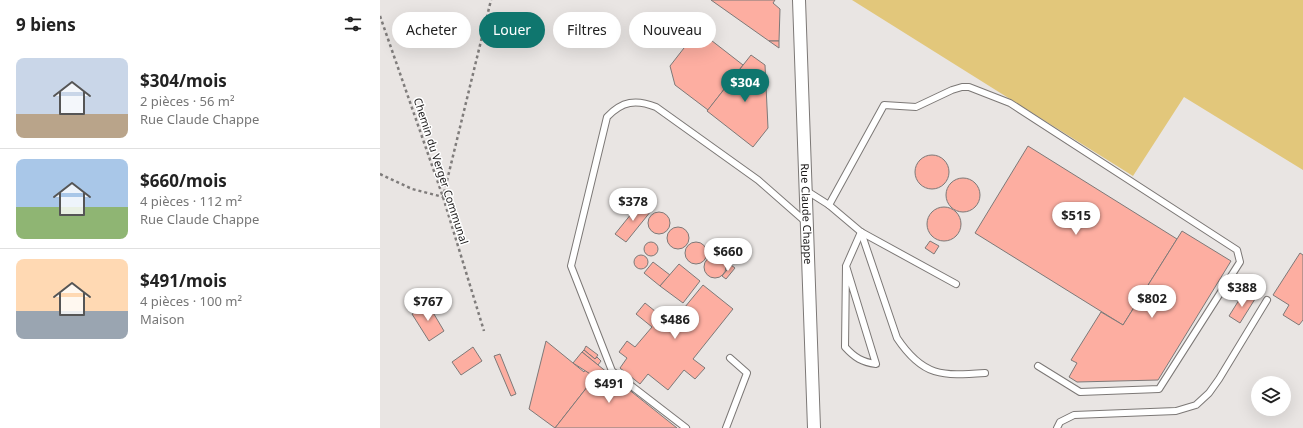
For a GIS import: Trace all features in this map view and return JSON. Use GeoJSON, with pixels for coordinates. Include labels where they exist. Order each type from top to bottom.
{"type":"FeatureCollection","features":[{"type":"Feature","properties":{"kind":"street","name":"Rue Claude Chappe"},"geometry":{"type":"LineString","coordinates":[[799,0],[807,191],[814,428]]}},
{"type":"Feature","properties":{"kind":"lane"},"geometry":{"type":"LineString","coordinates":[[829,205],[884,105],[916,107],[952,90],[962,87],[969,87],[1010,103],[1237,250],[1240,262],[1159,389],[1080,392],[1038,366]]}},
{"type":"Feature","properties":{"kind":"lane"},"geometry":{"type":"LineString","coordinates":[[686,428],[612,371],[571,266],[607,117],[617,107],[629,103],[642,102],[656,107],[758,180],[808,224]]}},
{"type":"Feature","properties":{"kind":"lane"},"geometry":{"type":"LineString","coordinates":[[807,191],[829,205],[861,232],[956,284]]}},
{"type":"Feature","properties":{"kind":"lane"},"geometry":{"type":"LineString","coordinates":[[846,266],[876,364],[862,362],[854,357],[845,347],[846,266],[861,232]]}},
{"type":"Feature","properties":{"kind":"lane"},"geometry":{"type":"LineString","coordinates":[[861,232],[897,338],[907,353],[936,374],[961,375],[985,373]]}},
{"type":"Feature","properties":{"kind":"lane"},"geometry":{"type":"LineString","coordinates":[[1058,428],[1060,422],[1074,415],[1176,411],[1196,405],[1209,393],[1219,379],[1267,300]]}},
{"type":"Feature","properties":{"kind":"lane"},"geometry":{"type":"LineString","coordinates":[[726,428],[746,373],[730,358]]}},
{"type":"Feature","properties":{"kind":"path"},"geometry":{"type":"LineString","coordinates":[[380,174],[412,189],[443,197],[491,0]]}},
{"type":"Feature","properties":{"kind":"path","name":"Chemin du Verger Communal"},"geometry":{"type":"LineString","coordinates":[[380,16],[443,197],[484,332]]}},
{"type":"Feature","properties":{"kind":"shaded area"},"geometry":{"type":"Polygon","coordinates":[[[852,0],[1303,0],[1303,170],[1184,97],[1133,176],[852,0]]]}},
{"type":"Feature","properties":{"kind":"building"},"geometry":{"type":"Polygon","coordinates":[[[711,0],[775,0],[773,3],[780,9],[779,41],[769,41],[711,0]]]}},
{"type":"Feature","properties":{"kind":"building"},"geometry":{"type":"Polygon","coordinates":[[[769,41],[779,41],[779,48],[769,41]]]}},
{"type":"Feature","properties":{"kind":"building"},"geometry":{"type":"Polygon","coordinates":[[[716,44],[743,65],[708,110],[675,85],[670,66],[684,48],[716,48],[716,44]]]}},
{"type":"Feature","properties":{"kind":"building"},"geometry":{"type":"Polygon","coordinates":[[[751,55],[765,65],[768,128],[753,147],[707,111],[751,55]]]}},
{"type":"Feature","properties":{"kind":"building"},"geometry":{"type":"Polygon","coordinates":[[[1028,146],[1177,239],[1123,325],[975,233],[1028,146]]]}},
{"type":"Feature","properties":{"kind":"building"},"geometry":{"type":"Polygon","coordinates":[[[929,155],[935,155],[939,156],[946,162],[949,172],[948,179],[942,186],[935,189],[929,189],[925,188],[918,182],[915,175],[915,169],[916,165],[922,158],[929,155]]]}},
{"type":"Feature","properties":{"kind":"building"},"geometry":{"type":"Polygon","coordinates":[[[963,178],[975,183],[980,195],[975,207],[963,212],[951,207],[946,195],[951,183],[963,178]]]}},
{"type":"Feature","properties":{"kind":"building"},"geometry":{"type":"Polygon","coordinates":[[[640,203],[651,211],[626,242],[615,234],[640,203]]]}},
{"type":"Feature","properties":{"kind":"building"},"geometry":{"type":"Polygon","coordinates":[[[947,207],[956,212],[960,217],[960,231],[956,236],[951,240],[941,241],[937,240],[928,231],[927,221],[928,217],[937,208],[947,207]]]}},
{"type":"Feature","properties":{"kind":"building"},"geometry":{"type":"Polygon","coordinates":[[[659,212],[667,215],[670,223],[667,231],[659,234],[651,231],[648,223],[651,215],[659,212]]]}},
{"type":"Feature","properties":{"kind":"building"},"geometry":{"type":"Polygon","coordinates":[[[678,227],[686,230],[689,238],[686,246],[678,249],[670,246],[667,238],[670,230],[678,227]]]}},
{"type":"Feature","properties":{"kind":"building"},"geometry":{"type":"Polygon","coordinates":[[[1182,231],[1231,261],[1158,380],[1077,382],[1069,377],[1077,363],[1071,360],[1101,312],[1123,325],[1182,231]]]}},
{"type":"Feature","properties":{"kind":"building"},"geometry":{"type":"Polygon","coordinates":[[[930,241],[939,246],[934,254],[925,248],[930,241]]]}},
{"type":"Feature","properties":{"kind":"building"},"geometry":{"type":"Polygon","coordinates":[[[648,242],[654,242],[658,246],[658,252],[654,256],[648,256],[644,252],[644,246],[648,242]]]}},
{"type":"Feature","properties":{"kind":"building"},"geometry":{"type":"Polygon","coordinates":[[[696,242],[704,245],[707,253],[704,261],[696,264],[688,261],[685,253],[688,245],[696,242]]]}},
{"type":"Feature","properties":{"kind":"building"},"geometry":{"type":"Polygon","coordinates":[[[1300,253],[1303,255],[1303,320],[1299,325],[1283,315],[1289,305],[1273,295],[1300,253]]]}},
{"type":"Feature","properties":{"kind":"building"},"geometry":{"type":"Polygon","coordinates":[[[638,255],[644,255],[648,259],[648,265],[644,269],[638,269],[634,265],[634,259],[638,255]]]}},
{"type":"Feature","properties":{"kind":"building"},"geometry":{"type":"Polygon","coordinates":[[[715,256],[723,259],[726,267],[723,275],[715,278],[707,275],[704,267],[707,259],[715,256]]]}},
{"type":"Feature","properties":{"kind":"building"},"geometry":{"type":"Polygon","coordinates":[[[653,262],[670,275],[660,286],[644,273],[653,262]]]}},
{"type":"Feature","properties":{"kind":"building"},"geometry":{"type":"Polygon","coordinates":[[[679,264],[700,281],[683,303],[660,286],[679,264]]]}},
{"type":"Feature","properties":{"kind":"building"},"geometry":{"type":"Polygon","coordinates":[[[731,265],[735,268],[726,279],[722,276],[731,265]]]}},
{"type":"Feature","properties":{"kind":"building"},"geometry":{"type":"Polygon","coordinates":[[[703,285],[733,309],[693,359],[705,368],[695,379],[684,370],[668,390],[648,374],[640,384],[620,368],[627,358],[619,352],[627,341],[635,347],[652,327],[636,314],[645,303],[671,324],[703,285]]]}},
{"type":"Feature","properties":{"kind":"building"},"geometry":{"type":"Polygon","coordinates":[[[1244,292],[1255,299],[1240,323],[1229,316],[1244,292]]]}},
{"type":"Feature","properties":{"kind":"building"},"geometry":{"type":"Polygon","coordinates":[[[428,304],[444,331],[429,341],[412,314],[428,304]]]}},
{"type":"Feature","properties":{"kind":"building"},"geometry":{"type":"Polygon","coordinates":[[[546,341],[584,372],[585,370],[595,377],[555,428],[529,409],[546,341]]]}},
{"type":"Feature","properties":{"kind":"building"},"geometry":{"type":"Polygon","coordinates":[[[586,346],[598,355],[595,359],[584,350],[586,346]]]}},
{"type":"Feature","properties":{"kind":"building"},"geometry":{"type":"Polygon","coordinates":[[[473,347],[482,361],[461,375],[452,362],[473,347]]]}},
{"type":"Feature","properties":{"kind":"building"},"geometry":{"type":"Polygon","coordinates":[[[584,350],[595,359],[597,357],[601,361],[598,365],[582,352],[584,350]]]}},
{"type":"Feature","properties":{"kind":"building"},"geometry":{"type":"Polygon","coordinates":[[[582,352],[677,428],[555,428],[595,377],[573,363],[582,352]]]}},
{"type":"Feature","properties":{"kind":"building"},"geometry":{"type":"Polygon","coordinates":[[[500,354],[516,394],[511,396],[494,356],[500,354]]]}}]}
